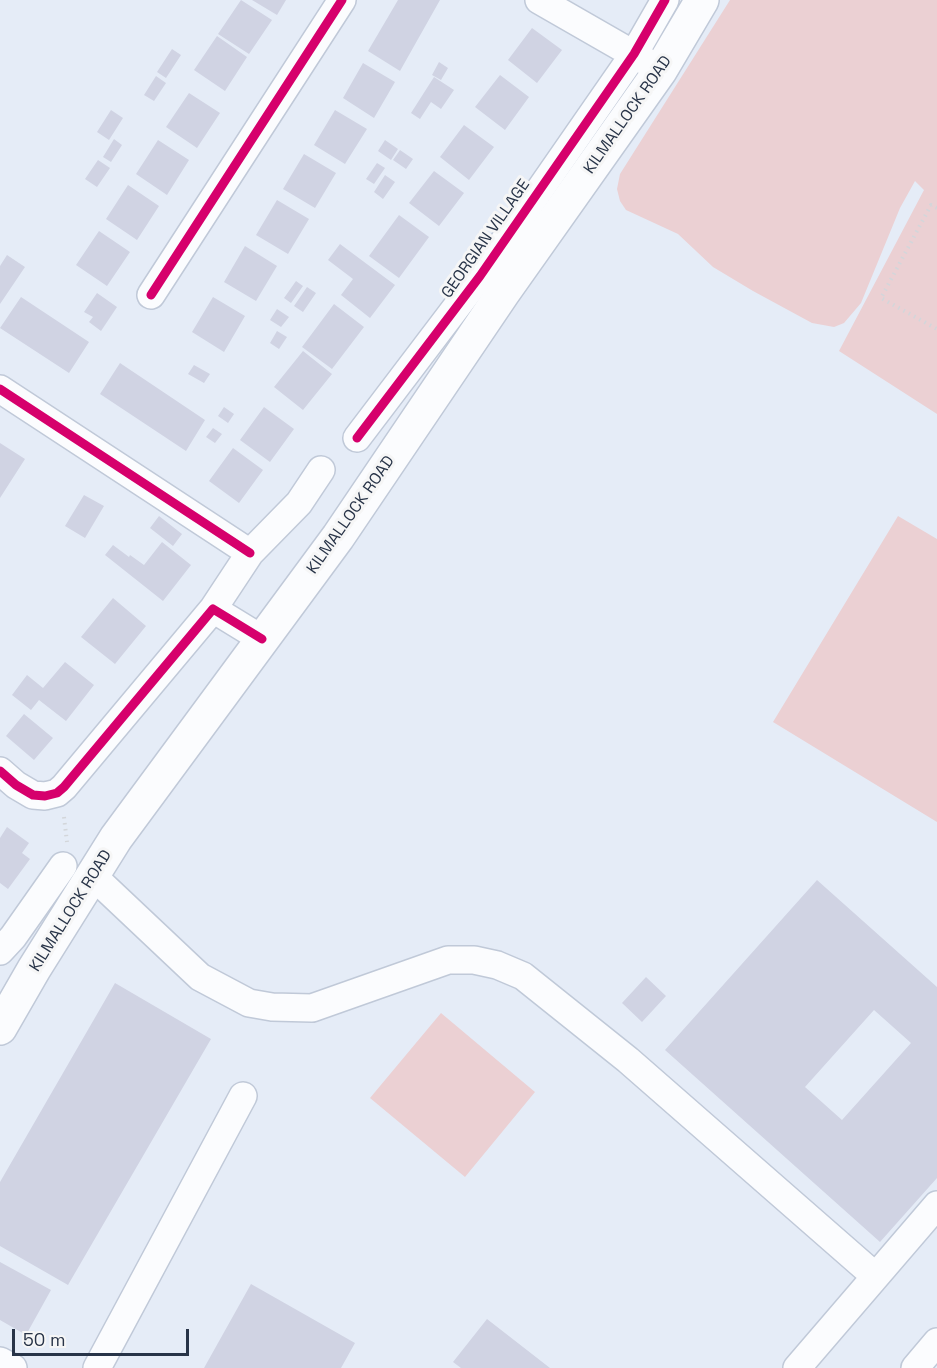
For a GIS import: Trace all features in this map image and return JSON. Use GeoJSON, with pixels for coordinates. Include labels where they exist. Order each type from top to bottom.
{"type":"FeatureCollection","features":[{"type":"Feature","properties":{"kind":"main road","name":"KILMALLOCK ROAD"},"geometry":{"type":"LineString","coordinates":[[0,1028],[116,838],[338,537],[492,284],[647,62],[702,0]]}},
{"type":"Feature","properties":{"kind":"street"},"geometry":{"type":"LineString","coordinates":[[151,295],[342,0]]}},
{"type":"Feature","properties":{"kind":"street"},"geometry":{"type":"LineString","coordinates":[[539,0],[647,62],[665,0]]}},
{"type":"Feature","properties":{"kind":"street","name":"GEORGIAN VILLAGE"},"geometry":{"type":"LineString","coordinates":[[357,438],[492,284]]}},
{"type":"Feature","properties":{"kind":"street"},"geometry":{"type":"LineString","coordinates":[[0,389],[250,553]]}},
{"type":"Feature","properties":{"kind":"street"},"geometry":{"type":"LineString","coordinates":[[0,771],[15,785],[33,795],[45,796],[57,793],[64,787],[213,609],[250,553],[299,503],[321,470]]}},
{"type":"Feature","properties":{"kind":"street"},"geometry":{"type":"LineString","coordinates":[[213,609],[262,639]]}},
{"type":"Feature","properties":{"kind":"street"},"geometry":{"type":"LineString","coordinates":[[4,938],[63,866]]}},
{"type":"Feature","properties":{"kind":"street"},"geometry":{"type":"LineString","coordinates":[[94,877],[200,977],[249,1003],[272,1007],[312,1008],[448,960],[474,960],[496,964],[523,976],[628,1060],[876,1276]]}},
{"type":"Feature","properties":{"kind":"street"},"geometry":{"type":"LineString","coordinates":[[97,1368],[243,1096]]}},
{"type":"Feature","properties":{"kind":"street"},"geometry":{"type":"LineString","coordinates":[[797,1368],[937,1205]]}},
{"type":"Feature","properties":{"kind":"street"},"geometry":{"type":"LineString","coordinates":[[915,1368],[937,1342]]}},
{"type":"Feature","properties":{"kind":"street"},"geometry":{"type":"LineString","coordinates":[[0,1361],[13,1368]]}},
{"type":"Feature","properties":{"kind":"path"},"geometry":{"type":"LineString","coordinates":[[937,208],[931,205],[881,298],[937,329]]}},
{"type":"Feature","properties":{"kind":"path"},"geometry":{"type":"LineString","coordinates":[[57,793],[67,824],[63,866]]}},
{"type":"Feature","properties":{"kind":"shaded area"},"geometry":{"type":"Polygon","coordinates":[[[730,0],[937,0],[937,414],[839,351],[924,190],[915,181],[900,208],[861,303],[844,323],[834,327],[812,323],[753,291],[713,267],[678,234],[626,210],[620,201],[617,189],[620,174],[730,0]]]}},
{"type":"Feature","properties":{"kind":"shaded area"},"geometry":{"type":"Polygon","coordinates":[[[898,516],[937,539],[937,822],[773,722],[898,516]]]}},
{"type":"Feature","properties":{"kind":"shaded area"},"geometry":{"type":"Polygon","coordinates":[[[441,1013],[535,1092],[465,1177],[370,1098],[441,1013]]]}},
{"type":"Feature","properties":{"kind":"building"},"geometry":{"type":"Polygon","coordinates":[[[241,0],[272,20],[249,54],[218,34],[241,0]]]}},
{"type":"Feature","properties":{"kind":"building"},"geometry":{"type":"Polygon","coordinates":[[[252,0],[286,0],[277,15],[252,0]]]}},
{"type":"Feature","properties":{"kind":"building"},"geometry":{"type":"Polygon","coordinates":[[[398,0],[440,0],[400,71],[368,51],[398,0]]]}},
{"type":"Feature","properties":{"kind":"building"},"geometry":{"type":"Polygon","coordinates":[[[532,28],[562,50],[537,83],[508,60],[532,28]]]}},
{"type":"Feature","properties":{"kind":"building"},"geometry":{"type":"Polygon","coordinates":[[[217,36],[247,57],[225,91],[194,70],[217,36]]]}},
{"type":"Feature","properties":{"kind":"building"},"geometry":{"type":"Polygon","coordinates":[[[172,49],[181,55],[166,78],[157,72],[172,49]]]}},
{"type":"Feature","properties":{"kind":"building"},"geometry":{"type":"Polygon","coordinates":[[[439,62],[448,68],[441,80],[432,75],[439,62]]]}},
{"type":"Feature","properties":{"kind":"building"},"geometry":{"type":"Polygon","coordinates":[[[363,63],[395,82],[374,118],[343,98],[363,63]]]}},
{"type":"Feature","properties":{"kind":"building"},"geometry":{"type":"Polygon","coordinates":[[[500,75],[529,97],[505,130],[475,107],[500,75]]]}},
{"type":"Feature","properties":{"kind":"building"},"geometry":{"type":"Polygon","coordinates":[[[156,76],[166,83],[154,101],[144,95],[156,76]]]}},
{"type":"Feature","properties":{"kind":"building"},"geometry":{"type":"Polygon","coordinates":[[[434,77],[454,90],[441,109],[431,102],[420,119],[411,113],[434,77]]]}},
{"type":"Feature","properties":{"kind":"building"},"geometry":{"type":"Polygon","coordinates":[[[189,93],[220,113],[197,148],[166,127],[189,93]]]}},
{"type":"Feature","properties":{"kind":"building"},"geometry":{"type":"Polygon","coordinates":[[[111,110],[123,118],[109,140],[97,132],[111,110]]]}},
{"type":"Feature","properties":{"kind":"building"},"geometry":{"type":"Polygon","coordinates":[[[335,110],[367,129],[345,164],[314,145],[335,110]]]}},
{"type":"Feature","properties":{"kind":"building"},"geometry":{"type":"Polygon","coordinates":[[[464,125],[494,147],[469,180],[440,157],[464,125]]]}},
{"type":"Feature","properties":{"kind":"building"},"geometry":{"type":"Polygon","coordinates":[[[114,139],[122,145],[111,162],[103,157],[114,139]]]}},
{"type":"Feature","properties":{"kind":"building"},"geometry":{"type":"Polygon","coordinates":[[[158,140],[189,160],[167,195],[136,174],[158,140]]]}},
{"type":"Feature","properties":{"kind":"building"},"geometry":{"type":"Polygon","coordinates":[[[385,140],[398,149],[391,160],[378,151],[385,140]]]}},
{"type":"Feature","properties":{"kind":"building"},"geometry":{"type":"Polygon","coordinates":[[[400,150],[413,159],[406,169],[393,160],[400,150]]]}},
{"type":"Feature","properties":{"kind":"building"},"geometry":{"type":"Polygon","coordinates":[[[304,154],[336,173],[315,208],[283,189],[304,154]]]}},
{"type":"Feature","properties":{"kind":"building"},"geometry":{"type":"Polygon","coordinates":[[[98,160],[110,168],[97,187],[85,179],[98,160]]]}},
{"type":"Feature","properties":{"kind":"building"},"geometry":{"type":"Polygon","coordinates":[[[377,163],[385,168],[374,184],[366,179],[377,163]]]}},
{"type":"Feature","properties":{"kind":"building"},"geometry":{"type":"Polygon","coordinates":[[[434,171],[464,193],[439,226],[409,203],[434,171]]]}},
{"type":"Feature","properties":{"kind":"building"},"geometry":{"type":"Polygon","coordinates":[[[385,175],[395,182],[383,199],[374,192],[385,175]]]}},
{"type":"Feature","properties":{"kind":"building"},"geometry":{"type":"Polygon","coordinates":[[[128,185],[159,206],[137,240],[106,219],[128,185]]]}},
{"type":"Feature","properties":{"kind":"building"},"geometry":{"type":"Polygon","coordinates":[[[277,200],[309,219],[288,254],[256,235],[277,200]]]}},
{"type":"Feature","properties":{"kind":"building"},"geometry":{"type":"Polygon","coordinates":[[[399,215],[429,237],[399,278],[369,256],[399,215]]]}},
{"type":"Feature","properties":{"kind":"building"},"geometry":{"type":"Polygon","coordinates":[[[99,231],[130,252],[107,286],[76,265],[99,231]]]}},
{"type":"Feature","properties":{"kind":"building"},"geometry":{"type":"Polygon","coordinates":[[[340,244],[395,285],[370,318],[341,295],[353,279],[328,260],[340,244]]]}},
{"type":"Feature","properties":{"kind":"building"},"geometry":{"type":"Polygon","coordinates":[[[245,246],[277,266],[256,301],[224,282],[245,246]]]}},
{"type":"Feature","properties":{"kind":"building"},"geometry":{"type":"Polygon","coordinates":[[[7,255],[25,267],[0,304],[0,266],[7,255]]]}},
{"type":"Feature","properties":{"kind":"building"},"geometry":{"type":"Polygon","coordinates":[[[296,281],[303,286],[291,303],[284,298],[296,281]]]}},
{"type":"Feature","properties":{"kind":"building"},"geometry":{"type":"Polygon","coordinates":[[[307,287],[316,293],[303,312],[294,306],[307,287]]]}},
{"type":"Feature","properties":{"kind":"building"},"geometry":{"type":"Polygon","coordinates":[[[97,293],[117,307],[101,331],[89,322],[93,317],[84,312],[97,293]]]}},
{"type":"Feature","properties":{"kind":"building"},"geometry":{"type":"Polygon","coordinates":[[[21,297],[89,342],[69,373],[0,328],[21,297]]]}},
{"type":"Feature","properties":{"kind":"building"},"geometry":{"type":"Polygon","coordinates":[[[213,297],[245,316],[224,352],[192,332],[213,297]]]}},
{"type":"Feature","properties":{"kind":"building"},"geometry":{"type":"Polygon","coordinates":[[[334,304],[364,327],[332,369],[302,347],[334,304]]]}},
{"type":"Feature","properties":{"kind":"building"},"geometry":{"type":"Polygon","coordinates":[[[277,309],[289,317],[281,327],[270,320],[277,309]]]}},
{"type":"Feature","properties":{"kind":"building"},"geometry":{"type":"Polygon","coordinates":[[[277,331],[287,337],[279,349],[270,343],[277,331]]]}},
{"type":"Feature","properties":{"kind":"building"},"geometry":{"type":"Polygon","coordinates":[[[303,351],[332,374],[303,410],[274,387],[303,351]]]}},
{"type":"Feature","properties":{"kind":"building"},"geometry":{"type":"Polygon","coordinates":[[[120,363],[205,420],[186,451],[100,394],[120,363]]]}},
{"type":"Feature","properties":{"kind":"building"},"geometry":{"type":"Polygon","coordinates":[[[194,365],[210,374],[204,383],[188,374],[194,365]]]}},
{"type":"Feature","properties":{"kind":"building"},"geometry":{"type":"Polygon","coordinates":[[[224,407],[234,414],[228,423],[218,416],[224,407]]]}},
{"type":"Feature","properties":{"kind":"building"},"geometry":{"type":"Polygon","coordinates":[[[264,407],[294,429],[270,462],[240,440],[264,407]]]}},
{"type":"Feature","properties":{"kind":"building"},"geometry":{"type":"Polygon","coordinates":[[[213,428],[222,434],[215,443],[206,437],[213,428]]]}},
{"type":"Feature","properties":{"kind":"building"},"geometry":{"type":"Polygon","coordinates":[[[0,443],[25,459],[0,498],[0,443]]]}},
{"type":"Feature","properties":{"kind":"building"},"geometry":{"type":"Polygon","coordinates":[[[233,448],[263,470],[239,503],[209,481],[233,448]]]}},
{"type":"Feature","properties":{"kind":"building"},"geometry":{"type":"Polygon","coordinates":[[[84,495],[104,506],[85,538],[65,526],[84,495]]]}},
{"type":"Feature","properties":{"kind":"building"},"geometry":{"type":"Polygon","coordinates":[[[159,516],[182,534],[173,546],[150,528],[159,516]]]}},
{"type":"Feature","properties":{"kind":"building"},"geometry":{"type":"Polygon","coordinates":[[[162,542],[191,565],[163,601],[105,555],[113,545],[144,565],[162,542]]]}},
{"type":"Feature","properties":{"kind":"building"},"geometry":{"type":"Polygon","coordinates":[[[113,598],[146,626],[115,664],[81,637],[113,598]]]}},
{"type":"Feature","properties":{"kind":"building"},"geometry":{"type":"Polygon","coordinates":[[[65,662],[94,685],[66,721],[39,700],[31,710],[12,695],[27,675],[43,688],[65,662]]]}},
{"type":"Feature","properties":{"kind":"building"},"geometry":{"type":"Polygon","coordinates":[[[24,714],[53,738],[34,760],[6,736],[24,714]]]}},
{"type":"Feature","properties":{"kind":"building"},"geometry":{"type":"Polygon","coordinates":[[[7,827],[29,843],[22,853],[30,859],[8,889],[0,883],[0,838],[7,827]]]}},
{"type":"Feature","properties":{"kind":"building"},"geometry":{"type":"Polygon","coordinates":[[[817,880],[937,987],[937,1178],[880,1242],[665,1050],[817,880]],[[874,1010],[805,1087],[842,1120],[911,1043],[874,1010]]]}},
{"type":"Feature","properties":{"kind":"building"},"geometry":{"type":"Polygon","coordinates":[[[646,977],[666,996],[642,1022],[622,1003],[646,977]]]}},
{"type":"Feature","properties":{"kind":"building"},"geometry":{"type":"Polygon","coordinates":[[[115,983],[211,1039],[68,1285],[0,1246],[0,1182],[115,983]]]}},
{"type":"Feature","properties":{"kind":"building"},"geometry":{"type":"Polygon","coordinates":[[[0,1262],[51,1290],[26,1335],[0,1320],[0,1262]]]}},
{"type":"Feature","properties":{"kind":"building"},"geometry":{"type":"Polygon","coordinates":[[[251,1284],[355,1343],[341,1368],[204,1368],[251,1284]]]}},
{"type":"Feature","properties":{"kind":"building"},"geometry":{"type":"Polygon","coordinates":[[[487,1319],[550,1368],[461,1368],[453,1362],[487,1319]]]}},
{"type":"Feature","properties":{"kind":"cycle path"},"geometry":{"type":"LineString","coordinates":[[151,295],[342,0]]}},
{"type":"Feature","properties":{"kind":"cycle path"},"geometry":{"type":"LineString","coordinates":[[357,438],[480,276],[634,54],[665,0]]}},
{"type":"Feature","properties":{"kind":"cycle path"},"geometry":{"type":"LineString","coordinates":[[0,389],[250,553]]}},
{"type":"Feature","properties":{"kind":"cycle path"},"geometry":{"type":"LineString","coordinates":[[0,771],[16,785],[33,795],[45,796],[57,793],[213,609],[262,639]]}}]}
